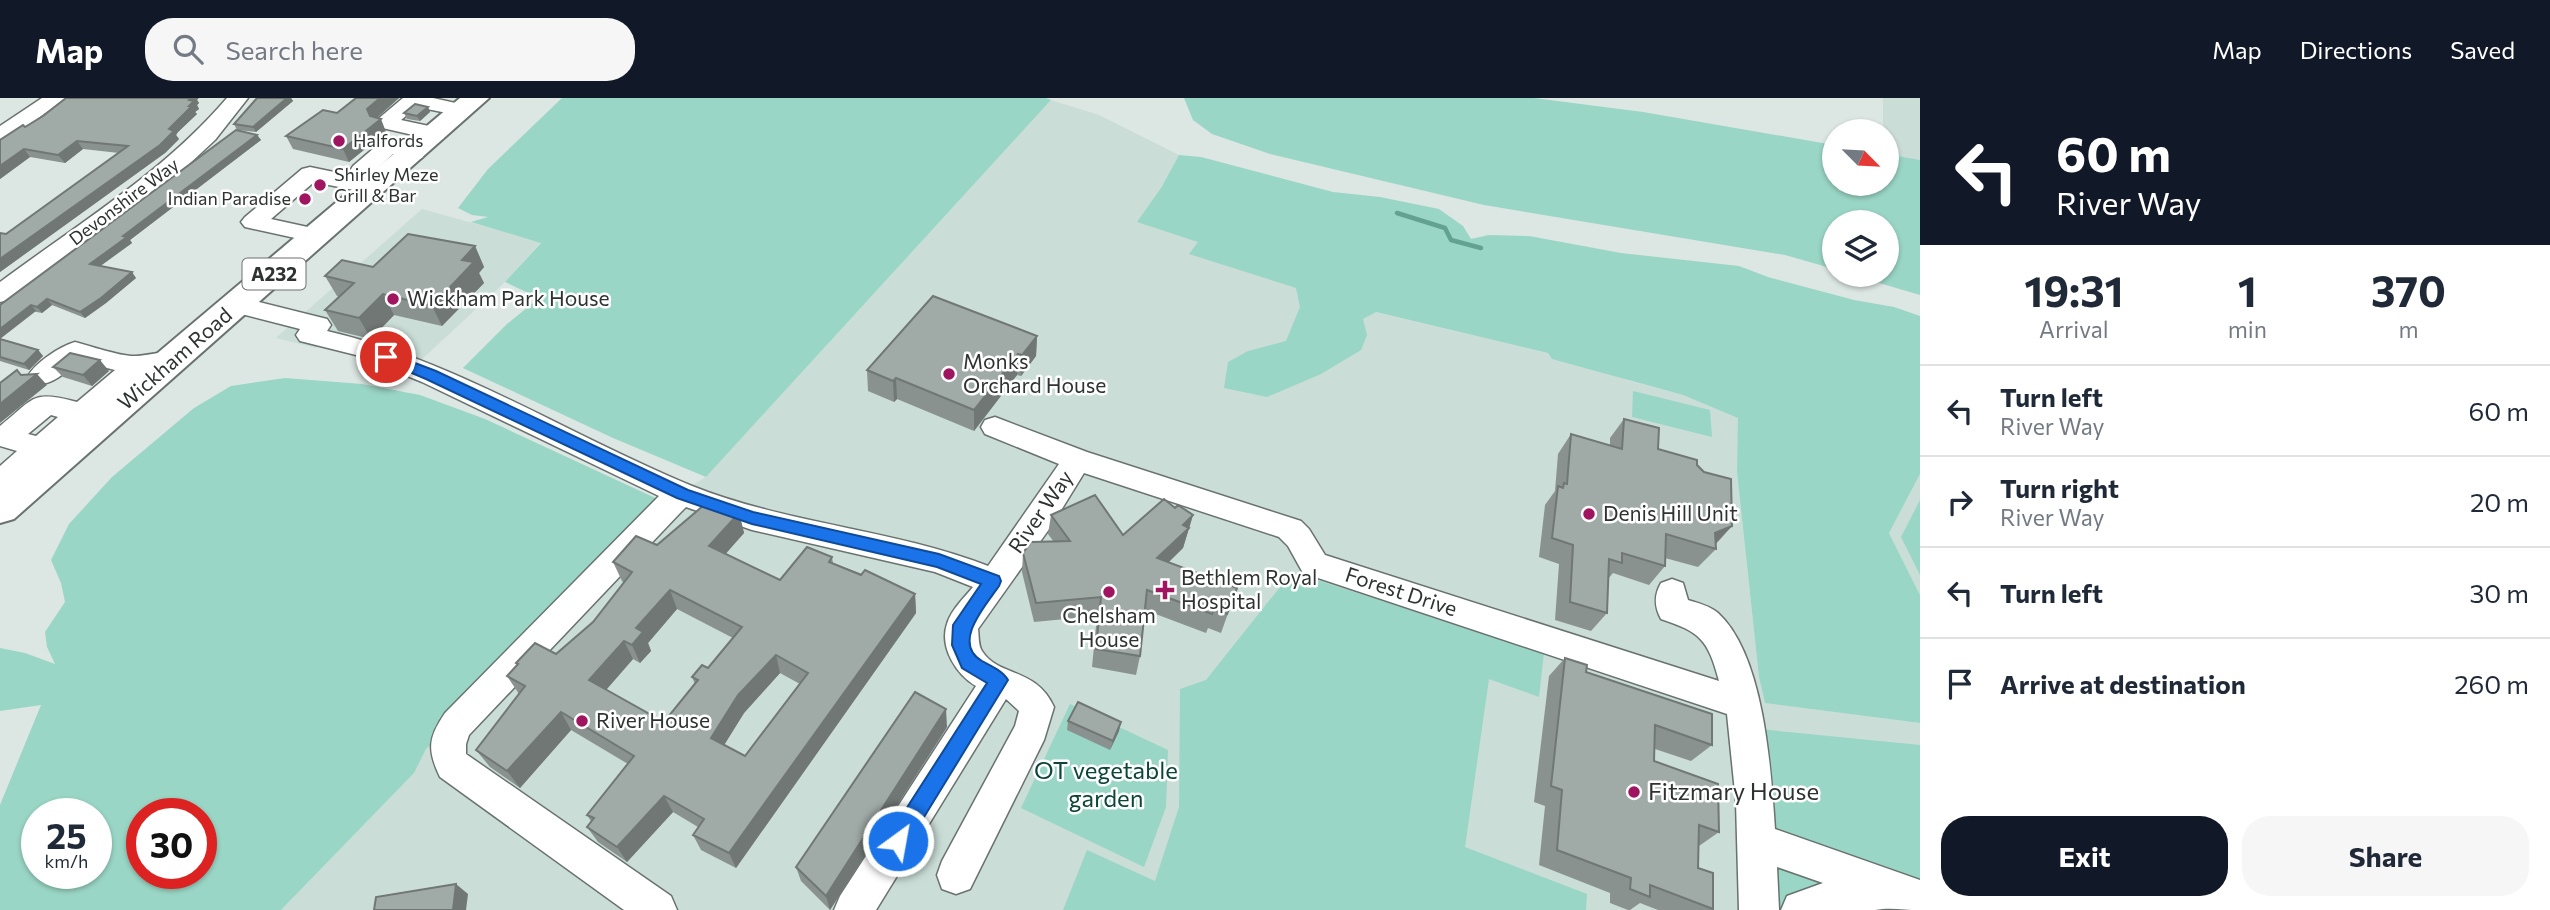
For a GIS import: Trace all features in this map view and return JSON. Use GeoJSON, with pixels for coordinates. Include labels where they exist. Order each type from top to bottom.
{"type":"FeatureCollection","features":[{"type":"Feature","properties":{"kind":"highway","name":"Wickham Road"},"geometry":{"type":"LineString","coordinates":[[0,508],[318,236],[374,178],[424,143],[469,104]]}},
{"type":"Feature","properties":{"kind":"street"},"geometry":{"type":"LineString","coordinates":[[0,135],[56,98]]}},
{"type":"Feature","properties":{"kind":"street","name":"Devonshire Way"},"geometry":{"type":"LineString","coordinates":[[0,295],[180,161],[207,135],[238,98]]}},
{"type":"Feature","properties":{"kind":"street"},"geometry":{"type":"LineString","coordinates":[[393,105],[469,104]]}},
{"type":"Feature","properties":{"kind":"street"},"geometry":{"type":"LineString","coordinates":[[393,105],[424,143]]}},
{"type":"Feature","properties":{"kind":"street"},"geometry":{"type":"LineString","coordinates":[[304,157],[374,178]]}},
{"type":"Feature","properties":{"kind":"street"},"geometry":{"type":"LineString","coordinates":[[318,236],[253,222],[310,174],[374,178]]}},
{"type":"Feature","properties":{"kind":"street"},"geometry":{"type":"LineString","coordinates":[[239,305],[431,375],[682,494],[752,518],[939,560],[993,581]]}},
{"type":"Feature","properties":{"kind":"street"},"geometry":{"type":"LineString","coordinates":[[41,376],[75,351],[137,366]]}},
{"type":"Feature","properties":{"kind":"street"},"geometry":{"type":"LineString","coordinates":[[0,482],[137,366],[150,361],[171,362]]}},
{"type":"Feature","properties":{"kind":"street"},"geometry":{"type":"LineString","coordinates":[[41,447],[5,438],[46,404],[81,413]]}},
{"type":"Feature","properties":{"kind":"street","name":"Forest Drive"},"geometry":{"type":"LineString","coordinates":[[995,427],[1077,460],[1290,529],[1300,537],[1305,556],[1314,564],[1744,704]]}},
{"type":"Feature","properties":{"kind":"street","name":"River Way"},"geometry":{"type":"LineString","coordinates":[[956,875],[1037,717],[1037,707],[1032,699],[968,662],[961,645],[962,625],[1041,517],[1077,460]]}},
{"type":"Feature","properties":{"kind":"street"},"geometry":{"type":"LineString","coordinates":[[657,910],[453,765],[447,753],[448,738],[457,724],[682,494]]}},
{"type":"Feature","properties":{"kind":"street"},"geometry":{"type":"LineString","coordinates":[[1672,592],[1672,609],[1700,618],[1718,638],[1734,671],[1744,704],[1757,841],[1759,910]]}},
{"type":"Feature","properties":{"kind":"street"},"geometry":{"type":"LineString","coordinates":[[854,910],[999,680]]}},
{"type":"Feature","properties":{"kind":"street"},"geometry":{"type":"LineString","coordinates":[[1757,841],[1903,894]]}},
{"type":"Feature","properties":{"kind":"street"},"geometry":{"type":"LineString","coordinates":[[1801,910],[1808,906],[1903,894]]}},
{"type":"Feature","properties":{"kind":"shaded area"},"geometry":{"type":"Polygon","coordinates":[[[1883,98],[1920,98],[1920,160],[1899,156],[1899,119],[1883,119],[1883,98]]]}},
{"type":"Feature","properties":{"kind":"shaded area","name":"Bethlem Royal Hospital"},"geometry":{"type":"Polygon","coordinates":[[[1051,100],[1099,115],[1179,155],[1161,188],[1198,242],[1375,312],[1548,353],[1630,381],[1683,395],[1739,418],[1737,472],[1759,677],[1765,703],[1920,723],[1920,910],[281,910],[414,773],[425,749],[664,502],[706,477],[1051,100]]]}},
{"type":"Feature","properties":{"kind":"shaded area"},"geometry":{"type":"Polygon","coordinates":[[[422,209],[541,242],[505,282],[418,363],[330,335],[316,348],[276,338],[422,209]]]}},
{"type":"Feature","properties":{"kind":"shaded area"},"geometry":{"type":"Polygon","coordinates":[[[1920,474],[1920,595],[1889,533],[1920,474]]]}},
{"type":"Feature","properties":{"kind":"green space"},"geometry":{"type":"Polygon","coordinates":[[[562,98],[1051,100],[706,477],[613,438],[463,368],[507,324],[539,298],[505,282],[541,243],[471,222],[488,217],[472,215],[458,208],[488,169],[562,98]]]}},
{"type":"Feature","properties":{"kind":"green space"},"geometry":{"type":"Polygon","coordinates":[[[1184,98],[1534,98],[1643,112],[1822,143],[1822,196],[1899,196],[1899,156],[1920,160],[1920,295],[1893,287],[1899,287],[1899,210],[1822,210],[1822,266],[1785,255],[1484,205],[1270,154],[1212,134],[1193,120],[1184,98]]]}},
{"type":"Feature","properties":{"kind":"green space"},"geometry":{"type":"Polygon","coordinates":[[[1179,155],[1201,157],[1333,192],[1380,197],[1439,209],[1463,226],[1471,239],[1489,235],[1529,236],[1621,253],[1739,266],[1768,277],[1854,300],[1894,307],[1920,316],[1920,474],[1889,533],[1920,595],[1920,723],[1765,703],[1759,677],[1737,472],[1738,418],[1683,395],[1552,359],[1548,353],[1376,312],[1363,319],[1367,335],[1361,350],[1321,374],[1267,397],[1224,388],[1228,362],[1248,351],[1286,341],[1300,307],[1296,288],[1189,254],[1198,242],[1137,222],[1161,188],[1179,155]]]}},
{"type":"Feature","properties":{"kind":"green space"},"geometry":{"type":"Polygon","coordinates":[[[285,378],[362,384],[420,395],[485,419],[664,502],[426,749],[414,773],[281,910],[0,910],[0,805],[41,705],[0,711],[0,648],[25,653],[55,664],[47,647],[45,632],[65,602],[61,583],[51,560],[69,524],[112,477],[194,408],[231,386],[285,378]]]}},
{"type":"Feature","properties":{"kind":"green space"},"geometry":{"type":"Polygon","coordinates":[[[1633,391],[1710,410],[1712,437],[1632,417],[1633,391]]]}},
{"type":"Feature","properties":{"kind":"green space"},"geometry":{"type":"Polygon","coordinates":[[[1920,500],[1920,575],[1901,537],[1920,500]]]}},
{"type":"Feature","properties":{"kind":"green space"},"geometry":{"type":"Polygon","coordinates":[[[1292,572],[1544,653],[1539,697],[1489,679],[1465,847],[1587,894],[1586,910],[1063,910],[1087,850],[1155,881],[1179,807],[1180,689],[1206,680],[1292,572]]]}},
{"type":"Feature","properties":{"kind":"green space","name":"OT vegetable garden"},"geometry":{"type":"Polygon","coordinates":[[[1070,704],[1168,750],[1166,807],[1144,867],[1021,808],[1070,704]]]}},
{"type":"Feature","properties":{"kind":"green space"},"geometry":{"type":"Polygon","coordinates":[[[1759,729],[1920,745],[1920,887],[1768,831],[1759,729]]]}},
{"type":"Feature","properties":{"kind":"green space"},"geometry":{"type":"Polygon","coordinates":[[[1769,855],[1835,879],[1777,910],[1769,855]]]}},
{"type":"Feature","properties":{"kind":"building"},"geometry":{"type":"Polygon","coordinates":[[[66,98],[191,98],[189,100],[194,101],[169,129],[174,131],[160,145],[0,259],[0,233],[6,234],[128,146],[77,141],[58,155],[24,149],[0,166],[0,140],[43,116],[66,98]]]}},
{"type":"Feature","properties":{"kind":"building"},"geometry":{"type":"Polygon","coordinates":[[[257,98],[287,98],[253,127],[234,124],[257,98]]]}},
{"type":"Feature","properties":{"kind":"building"},"geometry":{"type":"Polygon","coordinates":[[[356,98],[380,98],[367,109],[370,116],[381,119],[343,149],[286,136],[323,110],[337,113],[356,98]]]}},
{"type":"Feature","properties":{"kind":"building"},"geometry":{"type":"Polygon","coordinates":[[[415,104],[428,107],[417,116],[404,113],[415,104]]]}},
{"type":"Feature","properties":{"kind":"building"},"geometry":{"type":"Polygon","coordinates":[[[236,130],[257,135],[90,264],[132,272],[80,312],[47,299],[37,307],[31,305],[0,329],[0,305],[236,130]]]}},
{"type":"Feature","properties":{"kind":"building"},"geometry":{"type":"Polygon","coordinates":[[[408,234],[475,246],[462,260],[474,262],[432,306],[383,294],[359,318],[325,310],[354,283],[325,276],[342,260],[373,267],[408,234]]]}},
{"type":"Feature","properties":{"kind":"building","name":"Monks Orchard House"},"geometry":{"type":"Polygon","coordinates":[[[933,296],[1037,336],[1022,355],[1018,354],[974,410],[896,378],[893,381],[867,370],[933,296]]]}},
{"type":"Feature","properties":{"kind":"building"},"geometry":{"type":"Polygon","coordinates":[[[0,339],[38,350],[24,364],[0,357],[0,339]]]}},
{"type":"Feature","properties":{"kind":"building"},"geometry":{"type":"Polygon","coordinates":[[[70,353],[100,360],[83,375],[53,367],[70,353]]]}},
{"type":"Feature","properties":{"kind":"building"},"geometry":{"type":"Polygon","coordinates":[[[17,370],[21,375],[37,374],[0,404],[0,383],[17,370]]]}},
{"type":"Feature","properties":{"kind":"building"},"geometry":{"type":"Polygon","coordinates":[[[1624,419],[1659,428],[1658,449],[1697,460],[1697,465],[1704,472],[1731,479],[1732,526],[1715,533],[1716,549],[1666,534],[1665,566],[1622,553],[1622,563],[1609,559],[1607,613],[1570,602],[1573,545],[1552,538],[1558,486],[1563,488],[1564,483],[1567,484],[1571,434],[1622,449],[1624,419]]]}},
{"type":"Feature","properties":{"kind":"building","name":"Chelsham House"},"geometry":{"type":"Polygon","coordinates":[[[1095,495],[1123,535],[1164,499],[1175,508],[1178,505],[1193,515],[1183,525],[1189,528],[1157,558],[1237,588],[1227,614],[1214,609],[1212,614],[1147,590],[1140,656],[1096,649],[1101,597],[1036,603],[1023,553],[1031,542],[1070,541],[1051,515],[1095,495]]]}},
{"type":"Feature","properties":{"kind":"building","name":"River House"},"geometry":{"type":"Polygon","coordinates":[[[715,502],[739,513],[709,546],[780,580],[807,547],[832,557],[829,562],[861,575],[865,570],[915,594],[729,853],[693,835],[704,819],[664,796],[617,847],[587,827],[594,818],[587,815],[634,756],[561,712],[507,771],[476,750],[525,686],[507,676],[518,664],[516,663],[535,643],[556,654],[593,622],[632,572],[613,562],[636,536],[657,545],[704,505],[710,508],[715,502]],[[670,590],[636,628],[643,632],[632,645],[624,641],[589,680],[664,722],[698,680],[692,677],[702,665],[708,668],[742,627],[670,590]],[[776,655],[738,695],[711,738],[745,756],[808,673],[776,655]]]}},
{"type":"Feature","properties":{"kind":"building"},"geometry":{"type":"Polygon","coordinates":[[[1565,658],[1587,665],[1586,672],[1712,714],[1712,745],[1655,725],[1654,761],[1718,784],[1719,832],[1699,825],[1698,868],[1713,873],[1713,909],[1650,885],[1650,897],[1630,889],[1631,878],[1557,850],[1562,790],[1551,786],[1565,658]]]}},
{"type":"Feature","properties":{"kind":"building"},"geometry":{"type":"Polygon","coordinates":[[[915,692],[946,709],[826,896],[796,867],[915,692]]]}},
{"type":"Feature","properties":{"kind":"building"},"geometry":{"type":"Polygon","coordinates":[[[1078,702],[1121,722],[1113,741],[1068,721],[1078,702]]]}},
{"type":"Feature","properties":{"kind":"building"},"geometry":{"type":"Polygon","coordinates":[[[456,884],[453,910],[374,910],[376,897],[456,884]]]}},
{"type":"Feature","properties":{"kind":"waterway"},"geometry":{"type":"LineString","coordinates":[[1397,213],[1445,228],[1451,240],[1481,248]]}},
{"type":"Feature","properties":{"kind":"place","name":"Halfords"},"geometry":{"type":"Point","coordinates":[339,141]}},
{"type":"Feature","properties":{"kind":"place","name":"Shirley Meze Grill & Bar"},"geometry":{"type":"Point","coordinates":[320,185]}},
{"type":"Feature","properties":{"kind":"place","name":"Indian Paradise"},"geometry":{"type":"Point","coordinates":[305,199]}},
{"type":"Feature","properties":{"kind":"place","name":"Wickham Park House"},"geometry":{"type":"Point","coordinates":[393,299]}},
{"type":"Feature","properties":{"kind":"place","name":"Monks Orchard House"},"geometry":{"type":"Point","coordinates":[949,374]}},
{"type":"Feature","properties":{"kind":"place","name":"Denis Hill Unit"},"geometry":{"type":"Point","coordinates":[1589,514]}},
{"type":"Feature","properties":{"kind":"place","name":"Bethlem Royal Hospital"},"geometry":{"type":"Point","coordinates":[1165,590]}},
{"type":"Feature","properties":{"kind":"place","name":"Chelsham House"},"geometry":{"type":"Point","coordinates":[1109,592]}},
{"type":"Feature","properties":{"kind":"place","name":"River House"},"geometry":{"type":"Point","coordinates":[582,721]}},
{"type":"Feature","properties":{"kind":"place","name":"Fitzmary House"},"geometry":{"type":"Point","coordinates":[1634,792]}},
{"type":"Feature","properties":{"kind":"route"},"geometry":{"type":"LineString","coordinates":[[386,357],[431,375],[682,494],[752,518],[939,560],[993,581],[962,625],[961,645],[968,662],[999,680],[898,841]]}}]}
